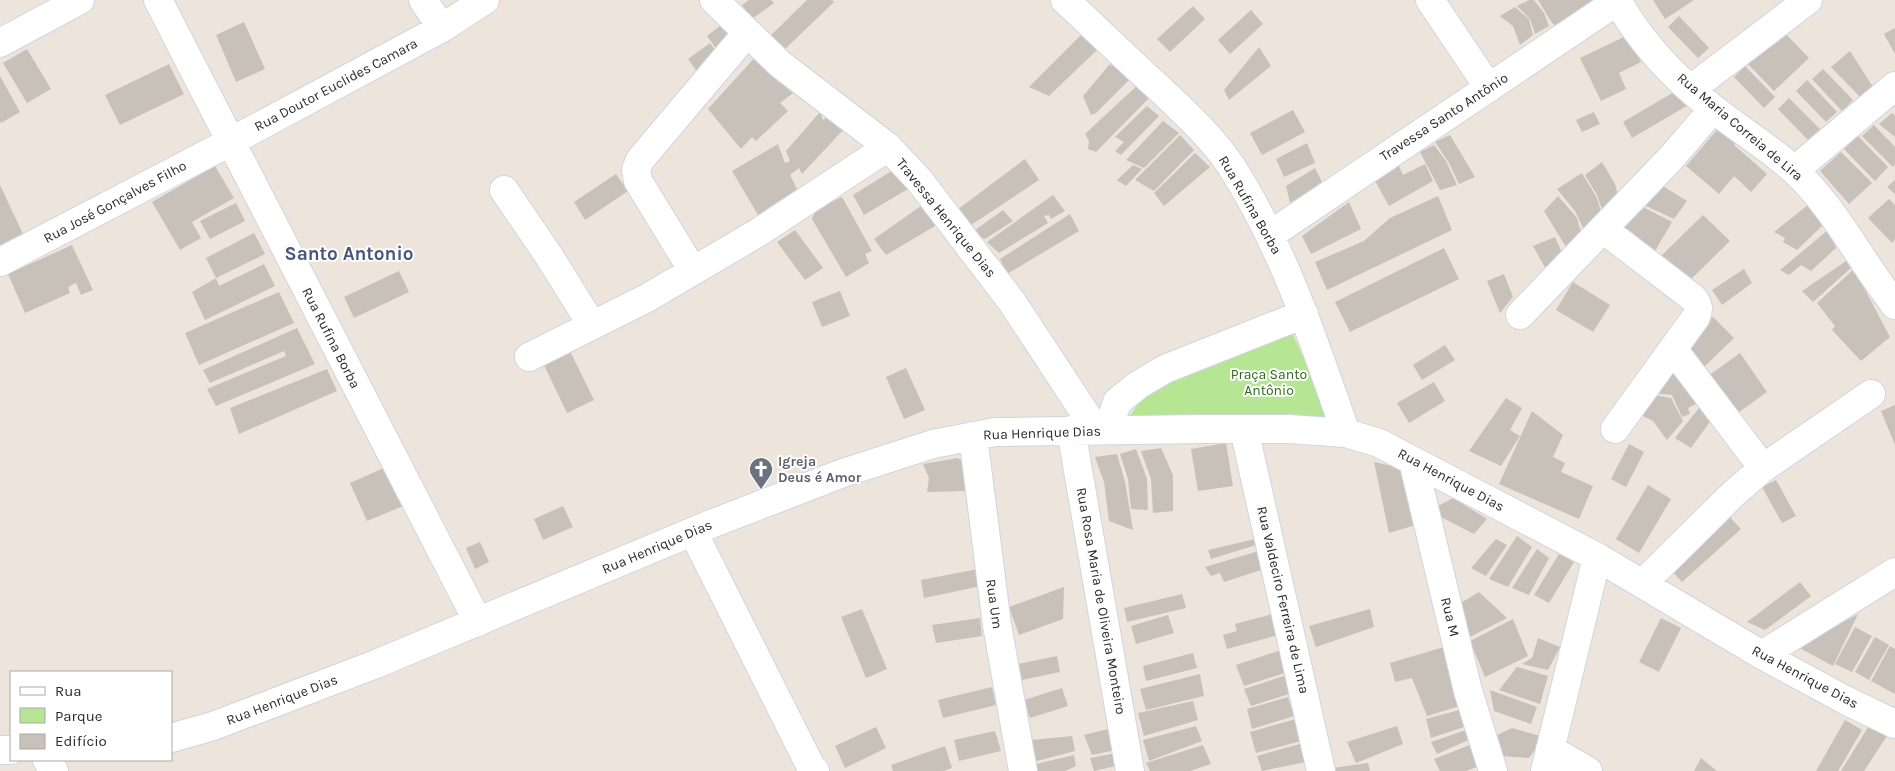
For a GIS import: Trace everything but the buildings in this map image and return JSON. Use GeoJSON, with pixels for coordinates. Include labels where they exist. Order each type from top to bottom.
{"type":"FeatureCollection","features":[{"type":"Feature","properties":{"kind":"street"},"geometry":{"type":"LineString","coordinates":[[0,43],[80,0]]}},
{"type":"Feature","properties":{"kind":"street","name":"Rua Rufina Borba"},"geometry":{"type":"LineString","coordinates":[[158,0],[478,622]]}},
{"type":"Feature","properties":{"kind":"street"},"geometry":{"type":"LineString","coordinates":[[423,0],[442,28]]}},
{"type":"Feature","properties":{"kind":"street","name":"Rua Doutor Euclides Camara"},"geometry":{"type":"LineString","coordinates":[[230,142],[442,28],[485,0]]}},
{"type":"Feature","properties":{"kind":"street","name":"Travessa Henrique Dias"},"geometry":{"type":"LineString","coordinates":[[714,0],[780,64],[888,147],[920,180],[1012,302],[1092,430]]}},
{"type":"Feature","properties":{"kind":"street","name":"Rua Rufina Borba"},"geometry":{"type":"LineString","coordinates":[[1065,0],[1182,110],[1230,165],[1270,235],[1304,314],[1346,433]]}},
{"type":"Feature","properties":{"kind":"street"},"geometry":{"type":"LineString","coordinates":[[1430,0],[1489,88]]}},
{"type":"Feature","properties":{"kind":"street","name":"Travessa Santo Antônio"},"geometry":{"type":"LineString","coordinates":[[1270,235],[1618,0]]}},
{"type":"Feature","properties":{"kind":"street","name":"Rua Maria Correia de Lira"},"geometry":{"type":"LineString","coordinates":[[1618,0],[1640,36],[1655,54],[1691,89],[1713,109],[1795,170],[1816,192],[1886,275],[1895,305]]}},
{"type":"Feature","properties":{"kind":"street"},"geometry":{"type":"LineString","coordinates":[[1691,89],[1808,0]]}},
{"type":"Feature","properties":{"kind":"street"},"geometry":{"type":"LineString","coordinates":[[693,271],[638,181],[636,170],[640,160],[748,33]]}},
{"type":"Feature","properties":{"kind":"street"},"geometry":{"type":"LineString","coordinates":[[1795,170],[1895,86]]}},
{"type":"Feature","properties":{"kind":"street"},"geometry":{"type":"LineString","coordinates":[[1520,315],[1672,157],[1713,109]]}},
{"type":"Feature","properties":{"kind":"street","name":"Rua José Gonçalves Filho"},"geometry":{"type":"LineString","coordinates":[[0,262],[230,142]]}},
{"type":"Feature","properties":{"kind":"street"},"geometry":{"type":"LineString","coordinates":[[529,358],[647,298],[693,271],[759,232],[888,147]]}},
{"type":"Feature","properties":{"kind":"street"},"geometry":{"type":"LineString","coordinates":[[504,190],[549,256],[592,325]]}},
{"type":"Feature","properties":{"kind":"street"},"geometry":{"type":"LineString","coordinates":[[1603,229],[1698,303],[1696,317],[1615,429]]}},
{"type":"Feature","properties":{"kind":"street"},"geometry":{"type":"LineString","coordinates":[[1092,430],[1118,402],[1138,385],[1165,369],[1304,314]]}},
{"type":"Feature","properties":{"kind":"street"},"geometry":{"type":"LineString","coordinates":[[1673,349],[1763,468]]}},
{"type":"Feature","properties":{"kind":"street"},"geometry":{"type":"LineString","coordinates":[[1642,584],[1732,495],[1763,468],[1871,394]]}},
{"type":"Feature","properties":{"kind":"street","name":"Rua Valdeciro Ferreira de Lima"},"geometry":{"type":"LineString","coordinates":[[1244,429],[1321,771]]}},
{"type":"Feature","properties":{"kind":"street","name":"Rua Henrique Dias"},"geometry":{"type":"LineString","coordinates":[[172,738],[213,726],[376,664],[693,532],[843,473],[933,444],[995,432],[1092,430],[1289,430],[1346,433],[1379,443],[1597,557],[1762,655],[1847,701],[1895,724]]}},
{"type":"Feature","properties":{"kind":"street","name":"Rua Rosa Maria de Oliveira Monteiro"},"geometry":{"type":"LineString","coordinates":[[1092,430],[1130,771]]}},
{"type":"Feature","properties":{"kind":"street","name":"Rua Um"},"geometry":{"type":"LineString","coordinates":[[973,436],[997,625],[1023,771]]}},
{"type":"Feature","properties":{"kind":"street","name":"Rua M"},"geometry":{"type":"LineString","coordinates":[[1413,461],[1468,691],[1494,771]]}},
{"type":"Feature","properties":{"kind":"street"},"geometry":{"type":"LineString","coordinates":[[693,532],[811,767],[815,771]]}},
{"type":"Feature","properties":{"kind":"street"},"geometry":{"type":"LineString","coordinates":[[1588,771],[1547,760],[1597,557]]}},
{"type":"Feature","properties":{"kind":"street"},"geometry":{"type":"LineString","coordinates":[[1762,655],[1895,572]]}},
{"type":"Feature","properties":{"kind":"green space","name":"Praça Santo Antônio"},"geometry":{"type":"Polygon","coordinates":[[[1290,328],[1333,422],[1125,424],[1149,386],[1290,328]]]}},
{"type":"Feature","properties":{"kind":"place","name":"Igreja Deus é Amor"},"geometry":{"type":"Point","coordinates":[761,490]}},
{"type":"Feature","properties":{"kind":"district","name":"Santo Antonio"},"geometry":{"type":"Point","coordinates":[349,254]}}]}
